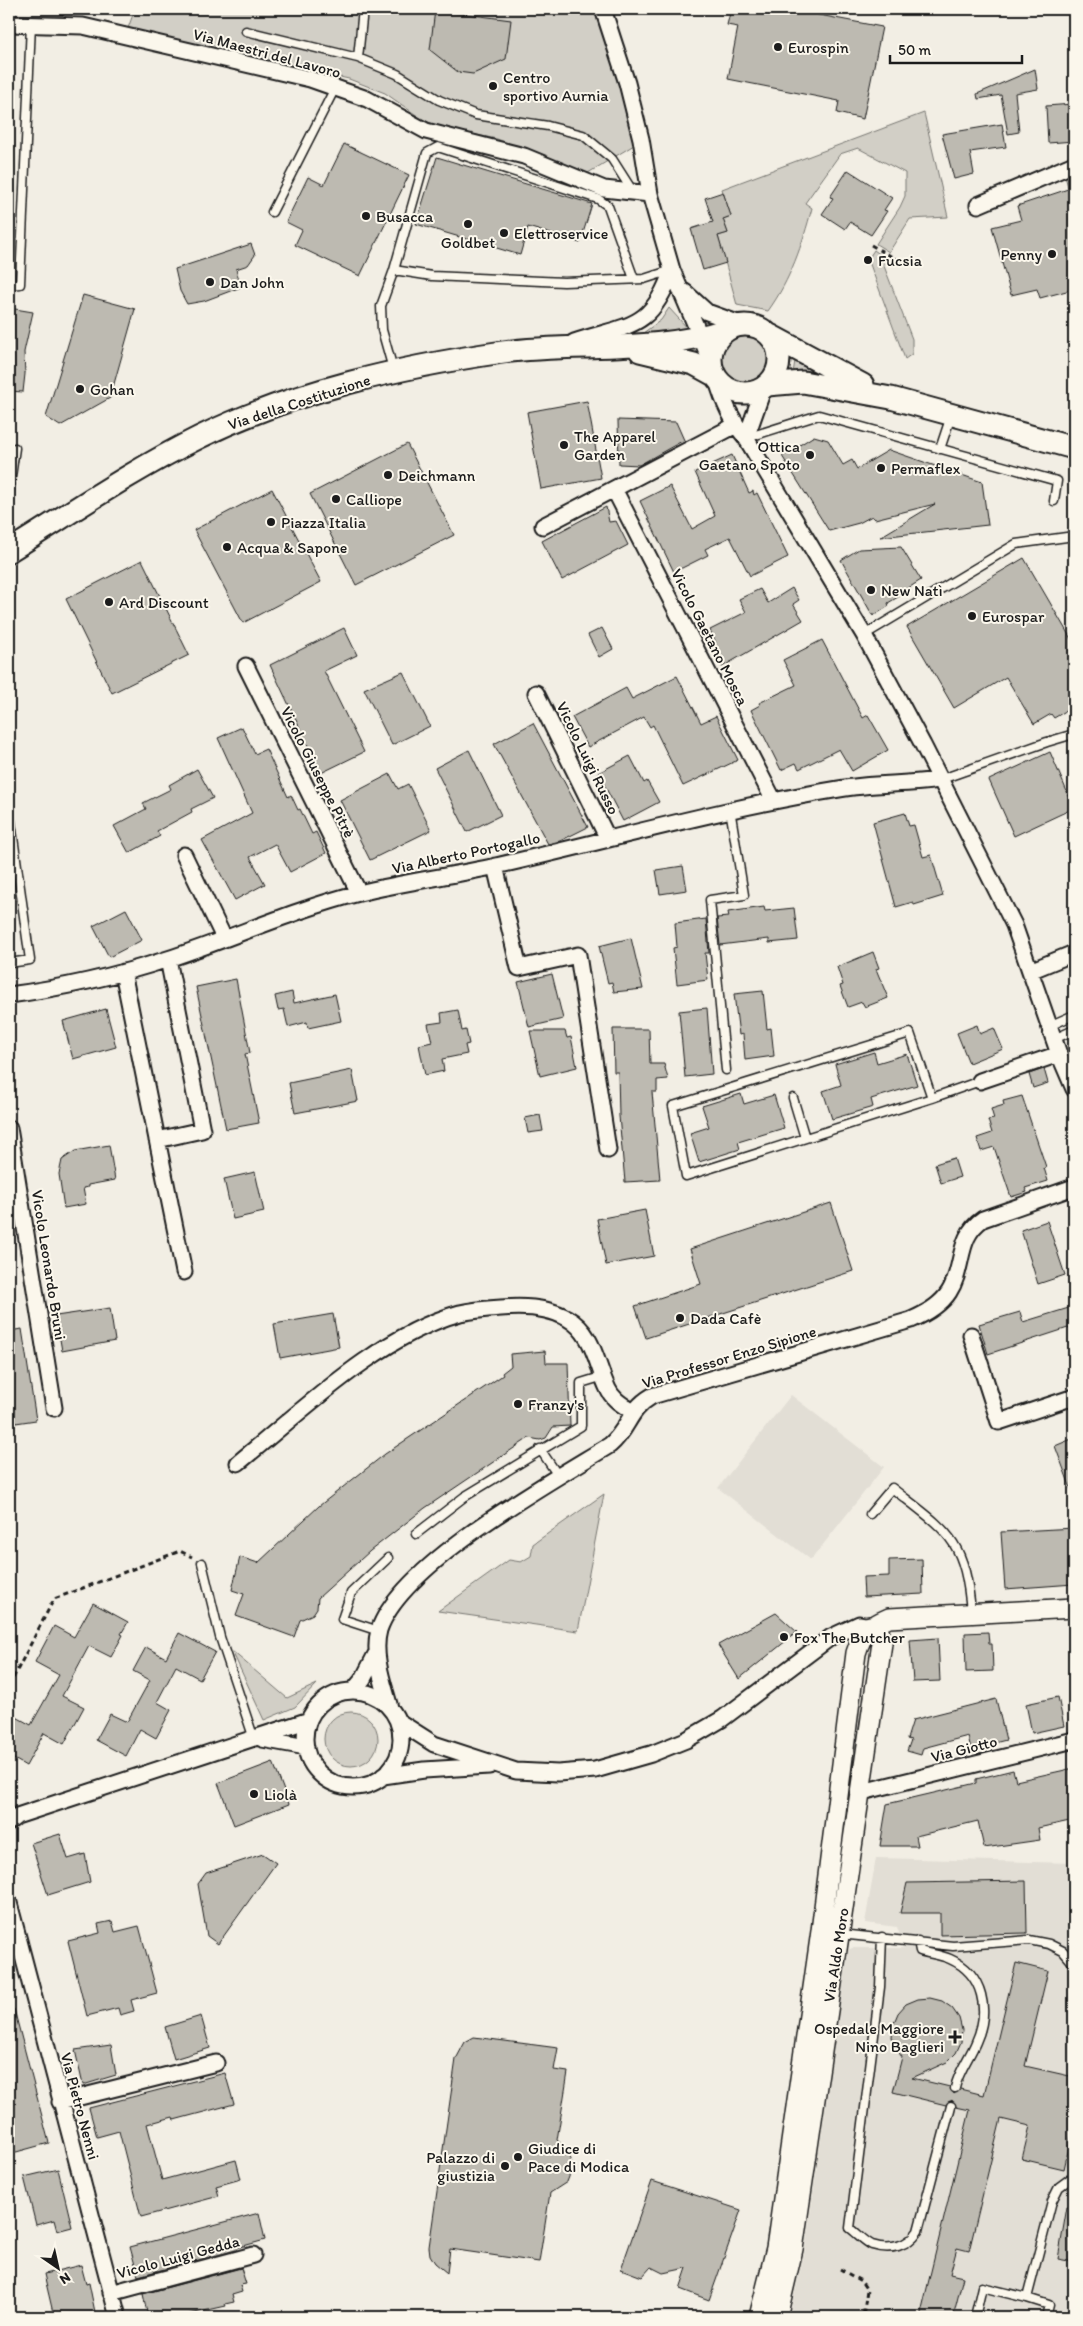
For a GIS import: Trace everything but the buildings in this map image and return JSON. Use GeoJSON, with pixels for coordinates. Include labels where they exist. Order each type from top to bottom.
{"type":"FeatureCollection","features":[{"type":"Feature","properties":{"kind":"main road"},"geometry":{"type":"LineString","coordinates":[[714,371],[715,342],[736,327]]}},
{"type":"Feature","properties":{"kind":"main road"},"geometry":{"type":"LineString","coordinates":[[620,348],[702,338],[736,327],[757,327],[840,374],[891,398]]}},
{"type":"Feature","properties":{"kind":"main road"},"geometry":{"type":"LineString","coordinates":[[620,348],[672,357],[694,364],[714,371],[725,387],[739,393],[755,392],[766,386],[774,378],[779,360],[775,343],[770,336]]}},
{"type":"Feature","properties":{"kind":"main road","name":"Via della Costituzione"},"geometry":{"type":"LineString","coordinates":[[10,548],[126,477],[206,434],[297,399],[394,371],[505,352],[557,348],[620,348]]}},
{"type":"Feature","properties":{"kind":"main road"},"geometry":{"type":"LineString","coordinates":[[766,386],[803,382],[891,398],[1074,448]]}},
{"type":"Feature","properties":{"kind":"street"},"geometry":{"type":"LineString","coordinates":[[603,9],[627,83],[641,139],[650,194],[674,276],[702,338],[723,401],[864,635],[1014,925],[1059,1054],[1074,1090]]}},
{"type":"Feature","properties":{"kind":"street","name":"Via Maestri del Lavoro"},"geometry":{"type":"LineString","coordinates":[[9,24],[83,26],[310,79],[367,99],[426,131],[524,156],[604,189],[650,194]]}},
{"type":"Feature","properties":{"kind":"street"},"geometry":{"type":"LineString","coordinates":[[978,205],[1074,164]]}},
{"type":"Feature","properties":{"kind":"street"},"geometry":{"type":"LineString","coordinates":[[674,276],[693,301],[707,312],[736,327]]}},
{"type":"Feature","properties":{"kind":"street"},"geometry":{"type":"LineString","coordinates":[[557,348],[621,329],[644,318],[664,294],[674,276]]}},
{"type":"Feature","properties":{"kind":"street"},"geometry":{"type":"LineString","coordinates":[[746,438],[766,386]]}},
{"type":"Feature","properties":{"kind":"street"},"geometry":{"type":"LineString","coordinates":[[543,526],[736,425]]}},
{"type":"Feature","properties":{"kind":"street","name":"Vicolo Gaetano Mosca"},"geometry":{"type":"LineString","coordinates":[[614,488],[774,801]]}},
{"type":"Feature","properties":{"kind":"street","name":"Vicolo Giuseppe Pitrè"},"geometry":{"type":"LineString","coordinates":[[246,666],[359,893]]}},
{"type":"Feature","properties":{"kind":"street","name":"Vicolo Luigi Russo"},"geometry":{"type":"LineString","coordinates":[[536,693],[608,839]]}},
{"type":"Feature","properties":{"kind":"street","name":"Via Alberto Portogallo"},"geometry":{"type":"LineString","coordinates":[[9,996],[62,988],[124,972],[168,959],[224,938],[359,893],[495,866],[730,809],[842,788],[911,784],[939,780]]}},
{"type":"Feature","properties":{"kind":"street"},"geometry":{"type":"LineString","coordinates":[[184,855],[224,938]]}},
{"type":"Feature","properties":{"kind":"street"},"geometry":{"type":"LineString","coordinates":[[495,866],[519,968],[578,955],[608,1150]]}},
{"type":"Feature","properties":{"kind":"street"},"geometry":{"type":"LineString","coordinates":[[1030,972],[1074,953]]}},
{"type":"Feature","properties":{"kind":"street"},"geometry":{"type":"LineString","coordinates":[[157,1140],[202,1130],[168,959]]}},
{"type":"Feature","properties":{"kind":"street"},"geometry":{"type":"LineString","coordinates":[[124,972],[184,1272]]}},
{"type":"Feature","properties":{"kind":"street"},"geometry":{"type":"LineString","coordinates":[[980,1081],[1059,1054]]}},
{"type":"Feature","properties":{"kind":"street","name":"Vicolo Leonardo Bruni"},"geometry":{"type":"LineString","coordinates":[[9,1128],[54,1408]]}},
{"type":"Feature","properties":{"kind":"street","name":"Via Professor Enzo Sipione"},"geometry":{"type":"LineString","coordinates":[[377,1652],[379,1631],[390,1608],[424,1572],[483,1524],[610,1445],[618,1438],[633,1412],[641,1403],[652,1396],[911,1320],[925,1314],[936,1306],[950,1289],[959,1266],[965,1237],[973,1226],[982,1219],[1074,1187]]}},
{"type":"Feature","properties":{"kind":"street"},"geometry":{"type":"LineString","coordinates":[[238,1463],[345,1376],[391,1344],[427,1325],[460,1313],[514,1307],[552,1311],[569,1319],[584,1332],[594,1349],[608,1389],[617,1401],[633,1412]]}},
{"type":"Feature","properties":{"kind":"street"},"geometry":{"type":"LineString","coordinates":[[971,1335],[999,1422],[1074,1397]]}},
{"type":"Feature","properties":{"kind":"street"},"geometry":{"type":"LineString","coordinates":[[377,1652],[394,1715],[401,1736],[399,1751],[393,1765],[383,1776],[371,1784],[357,1787],[343,1786],[330,1781],[318,1772],[310,1761],[306,1747],[306,1733],[309,1720],[320,1705],[335,1695],[353,1691],[380,1699],[394,1715],[434,1744],[498,1766],[516,1771],[558,1773],[596,1770],[642,1757],[686,1740],[722,1719],[831,1637],[859,1624],[870,1626],[889,1618],[971,1612],[1074,1608]]}},
{"type":"Feature","properties":{"kind":"street","name":"Via Aldo Moro"},"geometry":{"type":"LineString","coordinates":[[759,2317],[776,2248],[830,1932],[862,1792],[882,1644],[880,1634],[870,1626],[859,1645],[830,1932],[793,2249],[777,2317]]}},
{"type":"Feature","properties":{"kind":"street"},"geometry":{"type":"LineString","coordinates":[[831,1637],[848,1639],[859,1645]]}},
{"type":"Feature","properties":{"kind":"street"},"geometry":{"type":"LineString","coordinates":[[353,1691],[363,1679],[377,1652]]}},
{"type":"Feature","properties":{"kind":"street"},"geometry":{"type":"LineString","coordinates":[[9,1822],[17,1816],[309,1720]]}},
{"type":"Feature","properties":{"kind":"street"},"geometry":{"type":"LineString","coordinates":[[256,1739],[306,1747]]}},
{"type":"Feature","properties":{"kind":"street","name":"Via Giotto"},"geometry":{"type":"LineString","coordinates":[[862,1792],[1074,1740]]}},
{"type":"Feature","properties":{"kind":"street"},"geometry":{"type":"LineString","coordinates":[[383,1776],[424,1770],[498,1766]]}},
{"type":"Feature","properties":{"kind":"street","name":"Via Pietro Nenni"},"geometry":{"type":"LineString","coordinates":[[9,1903],[118,2317]]}},
{"type":"Feature","properties":{"kind":"street"},"geometry":{"type":"LineString","coordinates":[[60,2102],[216,2064]]}},
{"type":"Feature","properties":{"kind":"street","name":"Vicolo Luigi Gedda"},"geometry":{"type":"LineString","coordinates":[[111,2293],[253,2255]]}},
{"type":"Feature","properties":{"kind":"lane"},"geometry":{"type":"LineString","coordinates":[[358,58],[363,9]]}},
{"type":"Feature","properties":{"kind":"lane"},"geometry":{"type":"LineString","coordinates":[[9,285],[20,284],[31,24]]}},
{"type":"Feature","properties":{"kind":"lane"},"geometry":{"type":"LineString","coordinates":[[246,31],[358,58],[396,74],[440,100],[476,115],[548,126],[583,135],[612,158],[633,192]]}},
{"type":"Feature","properties":{"kind":"lane"},"geometry":{"type":"LineString","coordinates":[[272,212],[335,88]]}},
{"type":"Feature","properties":{"kind":"lane"},"geometry":{"type":"LineString","coordinates":[[394,371],[382,330],[381,306],[394,270],[427,153],[438,147],[598,199],[608,206],[634,279]]}},
{"type":"Feature","properties":{"kind":"lane"},"geometry":{"type":"LineString","coordinates":[[394,270],[432,276],[564,282],[674,276]]}},
{"type":"Feature","properties":{"kind":"lane"},"geometry":{"type":"LineString","coordinates":[[940,449],[951,414]]}},
{"type":"Feature","properties":{"kind":"lane"},"geometry":{"type":"LineString","coordinates":[[746,438],[819,415],[1057,481],[1054,501]]}},
{"type":"Feature","properties":{"kind":"lane"},"geometry":{"type":"LineString","coordinates":[[9,492],[15,448]]}},
{"type":"Feature","properties":{"kind":"lane"},"geometry":{"type":"LineString","coordinates":[[864,635],[1016,544],[1074,536]]}},
{"type":"Feature","properties":{"kind":"lane"},"geometry":{"type":"LineString","coordinates":[[939,780],[1074,734]]}},
{"type":"Feature","properties":{"kind":"lane"},"geometry":{"type":"LineString","coordinates":[[9,808],[30,960],[9,963]]}},
{"type":"Feature","properties":{"kind":"lane"},"geometry":{"type":"LineString","coordinates":[[726,1070],[710,900],[744,895],[730,809]]}},
{"type":"Feature","properties":{"kind":"lane"},"geometry":{"type":"LineString","coordinates":[[1052,1033],[1074,1015]]}},
{"type":"Feature","properties":{"kind":"lane"},"geometry":{"type":"LineString","coordinates":[[1052,1033],[1074,1030]]}},
{"type":"Feature","properties":{"kind":"lane"},"geometry":{"type":"LineString","coordinates":[[932,1098],[910,1034],[673,1106],[686,1176],[932,1098],[980,1081]]}},
{"type":"Feature","properties":{"kind":"lane"},"geometry":{"type":"LineString","coordinates":[[793,1098],[806,1138]]}},
{"type":"Feature","properties":{"kind":"lane"},"geometry":{"type":"LineString","coordinates":[[416,1534],[464,1497],[540,1449],[581,1426],[581,1383],[604,1376]]}},
{"type":"Feature","properties":{"kind":"lane"},"geometry":{"type":"LineString","coordinates":[[540,1449],[559,1477]]}},
{"type":"Feature","properties":{"kind":"lane"},"geometry":{"type":"LineString","coordinates":[[870,1514],[892,1488],[943,1528],[958,1548],[967,1574],[971,1612]]}},
{"type":"Feature","properties":{"kind":"lane"},"geometry":{"type":"LineString","coordinates":[[379,1631],[342,1619],[351,1594],[388,1558]]}},
{"type":"Feature","properties":{"kind":"lane"},"geometry":{"type":"LineString","coordinates":[[202,1563],[220,1637],[256,1739]]}},
{"type":"Feature","properties":{"kind":"lane"},"geometry":{"type":"LineString","coordinates":[[830,1932],[953,1946],[1029,1940],[1049,1944],[1063,1951],[1074,1964]]}},
{"type":"Feature","properties":{"kind":"lane"},"geometry":{"type":"LineString","coordinates":[[882,1937],[880,1987],[850,2228],[871,2245],[904,2246],[912,2240],[918,2230],[951,2106]]}},
{"type":"Feature","properties":{"kind":"lane"},"geometry":{"type":"LineString","coordinates":[[918,1941],[920,1951],[951,1960],[966,1969],[976,1979],[981,1991],[984,2003],[981,2029],[955,2088]]}},
{"type":"Feature","properties":{"kind":"lane"},"geometry":{"type":"LineString","coordinates":[[1028,2298],[1052,2201],[1059,2187],[1074,2176]]}},
{"type":"Feature","properties":{"kind":"lane"},"geometry":{"type":"LineString","coordinates":[[975,2317],[982,2287],[1049,2305],[1046,2317]]}},
{"type":"Feature","properties":{"kind":"path"},"geometry":{"type":"LineString","coordinates":[[871,245],[901,262]]}},
{"type":"Feature","properties":{"kind":"path"},"geometry":{"type":"LineString","coordinates":[[9,1686],[54,1599],[180,1551],[202,1563]]}},
{"type":"Feature","properties":{"kind":"path"},"geometry":{"type":"LineString","coordinates":[[840,2268],[861,2281],[867,2290],[863,2317]]}},
{"type":"Feature","properties":{"kind":"shaded area","name":"Centro sportivo Aurnia"},"geometry":{"type":"Polygon","coordinates":[[[135,9],[597,9],[613,57],[634,145],[588,173],[497,139],[442,128],[422,119],[385,93],[349,79],[127,31],[135,9]]]}},
{"type":"Feature","properties":{"kind":"shaded area"},"geometry":{"type":"Polygon","coordinates":[[[924,113],[948,217],[910,219],[889,252],[876,244],[905,196],[905,173],[858,148],[840,154],[805,203],[812,208],[800,248],[783,287],[768,311],[737,305],[718,236],[728,233],[723,219],[731,216],[722,189],[924,113]]]}},
{"type":"Feature","properties":{"kind":"shaded area"},"geometry":{"type":"Polygon","coordinates":[[[1074,173],[1074,188],[1069,189],[1065,177],[1074,173]]]}},
{"type":"Feature","properties":{"kind":"shaded area"},"geometry":{"type":"Polygon","coordinates":[[[874,250],[885,258],[884,266],[912,339],[912,354],[905,359],[868,259],[874,250]]]}},
{"type":"Feature","properties":{"kind":"shaded area"},"geometry":{"type":"Polygon","coordinates":[[[669,308],[690,331],[643,333],[661,320],[669,308]]]}},
{"type":"Feature","properties":{"kind":"shaded area"},"geometry":{"type":"Polygon","coordinates":[[[746,334],[755,336],[763,341],[768,349],[770,358],[768,367],[763,375],[755,380],[746,382],[737,380],[729,375],[724,367],[722,358],[724,349],[729,341],[737,336],[746,334]]]}},
{"type":"Feature","properties":{"kind":"shaded area"},"geometry":{"type":"Polygon","coordinates":[[[795,361],[823,377],[793,373],[795,361]]]}},
{"type":"Feature","properties":{"kind":"shaded area"},"geometry":{"type":"Polygon","coordinates":[[[791,1395],[884,1467],[811,1560],[718,1488],[791,1395]]]}},
{"type":"Feature","properties":{"kind":"shaded area"},"geometry":{"type":"Polygon","coordinates":[[[604,1494],[578,1631],[438,1611],[509,1560],[521,1562],[531,1556],[533,1544],[604,1494]]]}},
{"type":"Feature","properties":{"kind":"shaded area"},"geometry":{"type":"Polygon","coordinates":[[[232,1651],[287,1698],[317,1684],[295,1707],[264,1720],[232,1651]]]}},
{"type":"Feature","properties":{"kind":"shaded area"},"geometry":{"type":"Polygon","coordinates":[[[346,1712],[356,1712],[366,1716],[374,1724],[378,1739],[374,1754],[366,1762],[356,1766],[346,1766],[336,1762],[328,1754],[324,1744],[324,1734],[328,1724],[336,1716],[346,1712]]]}},
{"type":"Feature","properties":{"kind":"shaded area","name":"Ospedale Maggiore Nino Baglieri"},"geometry":{"type":"Polygon","coordinates":[[[876,1858],[1074,1863],[1074,2317],[789,2317],[805,2249],[848,1950],[852,1948],[904,1948],[897,1927],[865,1923],[876,1858]]]}},
{"type":"Feature","properties":{"kind":"place","name":"Eurospin"},"geometry":{"type":"Point","coordinates":[778,47]}},
{"type":"Feature","properties":{"kind":"place","name":"Centro sportivo Aurnia"},"geometry":{"type":"Point","coordinates":[493,86]}},
{"type":"Feature","properties":{"kind":"place","name":"Busacca"},"geometry":{"type":"Point","coordinates":[366,216]}},
{"type":"Feature","properties":{"kind":"place","name":"Goldbet"},"geometry":{"type":"Point","coordinates":[468,224]}},
{"type":"Feature","properties":{"kind":"place","name":"Elettroservice"},"geometry":{"type":"Point","coordinates":[504,233]}},
{"type":"Feature","properties":{"kind":"place","name":"Penny"},"geometry":{"type":"Point","coordinates":[1052,254]}},
{"type":"Feature","properties":{"kind":"place","name":"Fucsia"},"geometry":{"type":"Point","coordinates":[868,260]}},
{"type":"Feature","properties":{"kind":"place","name":"Dan John"},"geometry":{"type":"Point","coordinates":[210,282]}},
{"type":"Feature","properties":{"kind":"place","name":"Gohan"},"geometry":{"type":"Point","coordinates":[80,389]}},
{"type":"Feature","properties":{"kind":"place","name":"The Apparel Garden"},"geometry":{"type":"Point","coordinates":[564,445]}},
{"type":"Feature","properties":{"kind":"place","name":"Ottica Gaetano Spoto"},"geometry":{"type":"Point","coordinates":[810,455]}},
{"type":"Feature","properties":{"kind":"place","name":"Permaflex"},"geometry":{"type":"Point","coordinates":[881,468]}},
{"type":"Feature","properties":{"kind":"place","name":"Deichmann"},"geometry":{"type":"Point","coordinates":[388,475]}},
{"type":"Feature","properties":{"kind":"place","name":"Calliope"},"geometry":{"type":"Point","coordinates":[336,499]}},
{"type":"Feature","properties":{"kind":"place","name":"Piazza Italia"},"geometry":{"type":"Point","coordinates":[271,522]}},
{"type":"Feature","properties":{"kind":"place","name":"Acqua & Sapone"},"geometry":{"type":"Point","coordinates":[227,547]}},
{"type":"Feature","properties":{"kind":"place","name":"New Natì"},"geometry":{"type":"Point","coordinates":[871,590]}},
{"type":"Feature","properties":{"kind":"place","name":"Ard Discount"},"geometry":{"type":"Point","coordinates":[109,602]}},
{"type":"Feature","properties":{"kind":"place","name":"Eurospar"},"geometry":{"type":"Point","coordinates":[972,616]}},
{"type":"Feature","properties":{"kind":"place","name":"Dada Cafè"},"geometry":{"type":"Point","coordinates":[680,1318]}},
{"type":"Feature","properties":{"kind":"place","name":"Franzy's"},"geometry":{"type":"Point","coordinates":[518,1404]}},
{"type":"Feature","properties":{"kind":"place","name":"Fox The Butcher"},"geometry":{"type":"Point","coordinates":[784,1637]}},
{"type":"Feature","properties":{"kind":"place","name":"Liolà"},"geometry":{"type":"Point","coordinates":[254,1794]}},
{"type":"Feature","properties":{"kind":"place","name":"Ospedale Maggiore Nino Baglieri"},"geometry":{"type":"Point","coordinates":[955,2037]}},
{"type":"Feature","properties":{"kind":"place","name":"Giudice di Pace di Modica"},"geometry":{"type":"Point","coordinates":[518,2157]}},
{"type":"Feature","properties":{"kind":"place","name":"Palazzo di giustizia"},"geometry":{"type":"Point","coordinates":[505,2166]}}]}
